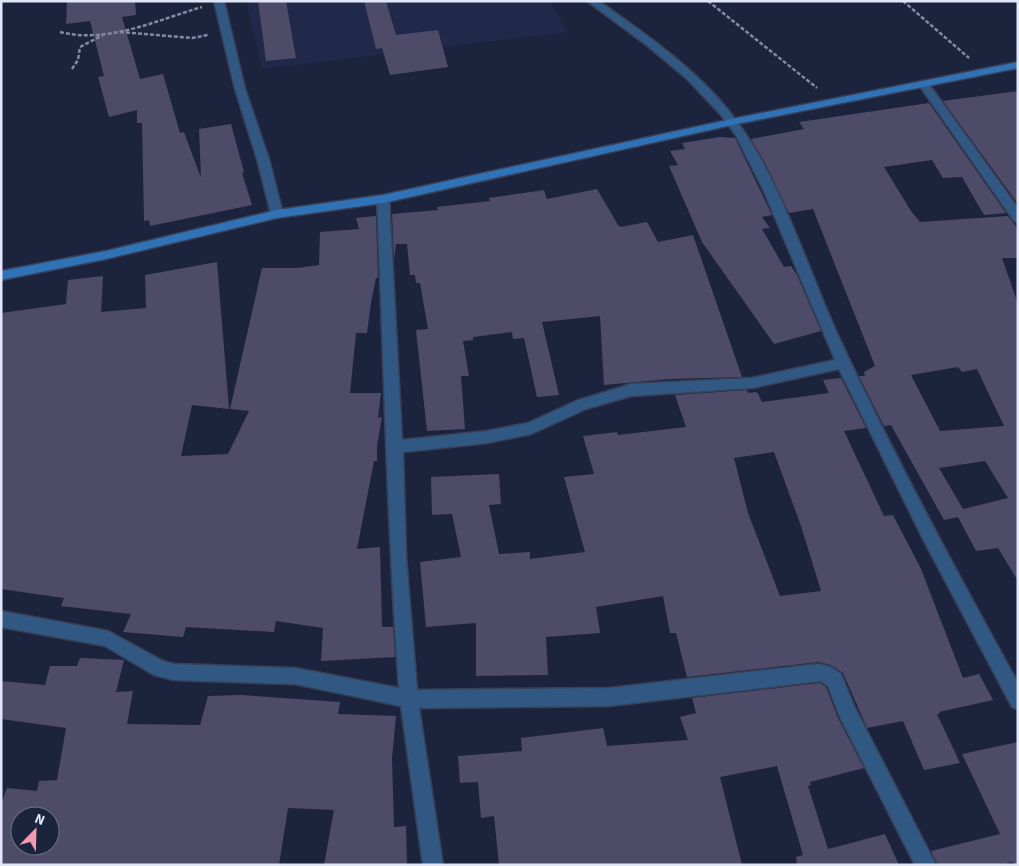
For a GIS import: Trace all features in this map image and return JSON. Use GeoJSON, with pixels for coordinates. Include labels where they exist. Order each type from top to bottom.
{"type":"FeatureCollection","features":[{"type":"Feature","properties":{"kind":"street"},"geometry":{"type":"LineString","coordinates":[[592,1],[664,53],[692,78],[732,122],[747,146],[787,230],[844,363],[953,582],[1018,701]]}},
{"type":"Feature","properties":{"kind":"street"},"geometry":{"type":"LineString","coordinates":[[219,2],[240,89],[263,159],[277,214]]}},
{"type":"Feature","properties":{"kind":"street"},"geometry":{"type":"LineString","coordinates":[[1,276],[106,255],[277,214],[383,199],[732,122],[1018,65]]}},
{"type":"Feature","properties":{"kind":"street"},"geometry":{"type":"LineString","coordinates":[[924,85],[1018,218]]}},
{"type":"Feature","properties":{"kind":"street"},"geometry":{"type":"LineString","coordinates":[[383,199],[395,447],[398,557],[409,699],[433,865]]}},
{"type":"Feature","properties":{"kind":"street"},"geometry":{"type":"LineString","coordinates":[[395,447],[487,437],[531,428],[581,405],[631,390],[752,383],[844,363]]}},
{"type":"Feature","properties":{"kind":"street"},"geometry":{"type":"LineString","coordinates":[[1,619],[108,639],[160,669],[174,672],[295,676],[409,699],[609,697],[818,672],[835,680],[847,711],[926,865]]}},
{"type":"Feature","properties":{"kind":"path"},"geometry":{"type":"LineString","coordinates":[[708,1],[836,102]]}},
{"type":"Feature","properties":{"kind":"path"},"geometry":{"type":"LineString","coordinates":[[903,1],[984,72]]}},
{"type":"Feature","properties":{"kind":"path"},"geometry":{"type":"LineString","coordinates":[[60,32],[76,36],[106,34],[219,2]]}},
{"type":"Feature","properties":{"kind":"path"},"geometry":{"type":"LineString","coordinates":[[116,32],[192,38],[226,31]]}},
{"type":"Feature","properties":{"kind":"path"},"geometry":{"type":"LineString","coordinates":[[72,69],[78,60],[80,47],[106,34]]}},
{"type":"Feature","properties":{"kind":"shaded area"},"geometry":{"type":"Polygon","coordinates":[[[246,1],[550,1],[568,32],[262,69],[246,1]]]}},
{"type":"Feature","properties":{"kind":"building"},"geometry":{"type":"Polygon","coordinates":[[[67,1],[135,1],[136,15],[122,17],[140,79],[163,74],[180,133],[184,132],[201,178],[199,129],[231,124],[244,172],[242,173],[252,205],[150,226],[149,220],[144,221],[142,123],[137,123],[137,110],[109,117],[98,77],[104,76],[90,21],[66,24],[67,1]]]}},
{"type":"Feature","properties":{"kind":"building"},"geometry":{"type":"Polygon","coordinates":[[[258,1],[286,1],[296,58],[266,61],[258,1]]]}},
{"type":"Feature","properties":{"kind":"building"},"geometry":{"type":"Polygon","coordinates":[[[364,1],[386,1],[396,35],[438,30],[448,67],[390,75],[382,48],[376,49],[364,1]]]}},
{"type":"Feature","properties":{"kind":"building"},"geometry":{"type":"Polygon","coordinates":[[[1018,91],[1018,204],[943,101],[1018,91]]]}},
{"type":"Feature","properties":{"kind":"building"},"geometry":{"type":"Polygon","coordinates":[[[929,103],[1006,213],[984,215],[962,177],[943,178],[932,160],[884,167],[911,211],[920,222],[1008,216],[1018,229],[1018,258],[1002,258],[1018,304],[1018,581],[998,548],[976,551],[958,517],[944,520],[891,425],[884,426],[859,376],[865,376],[864,372],[875,366],[813,209],[789,213],[751,139],[804,129],[799,122],[929,103]],[[958,367],[911,375],[940,431],[1004,426],[977,369],[962,372],[958,367]],[[985,461],[939,468],[963,509],[1008,498],[985,461]]]}},
{"type":"Feature","properties":{"kind":"building"},"geometry":{"type":"Polygon","coordinates":[[[720,137],[735,138],[772,215],[762,217],[770,228],[762,229],[784,267],[791,266],[797,275],[821,331],[774,344],[702,242],[669,166],[678,165],[670,151],[685,149],[682,143],[720,137]]]}},
{"type":"Feature","properties":{"kind":"building"},"geometry":{"type":"Polygon","coordinates":[[[597,189],[621,227],[647,222],[658,242],[693,235],[742,377],[670,379],[604,385],[600,316],[542,322],[559,395],[537,397],[524,338],[513,339],[512,332],[473,337],[473,340],[463,341],[469,376],[461,376],[465,429],[427,431],[416,330],[428,329],[420,283],[416,283],[415,275],[410,275],[407,244],[396,244],[394,260],[392,214],[438,210],[437,207],[490,201],[489,198],[544,190],[547,199],[597,189]]]}},
{"type":"Feature","properties":{"kind":"building"},"geometry":{"type":"Polygon","coordinates":[[[376,216],[378,278],[376,278],[371,303],[367,333],[356,333],[350,393],[381,393],[378,418],[382,417],[377,446],[377,461],[374,461],[357,549],[380,547],[382,627],[393,627],[395,657],[321,661],[323,628],[276,621],[274,632],[186,627],[183,637],[123,632],[131,614],[61,606],[64,598],[1,589],[1,313],[66,304],[68,280],[103,276],[101,312],[146,308],[145,275],[217,262],[229,409],[192,405],[181,456],[228,454],[249,411],[230,409],[262,268],[297,268],[319,265],[320,232],[359,229],[356,218],[376,216]]]}},
{"type":"Feature","properties":{"kind":"building"},"geometry":{"type":"Polygon","coordinates":[[[841,378],[866,428],[844,431],[884,516],[893,515],[921,569],[963,678],[979,674],[993,700],[937,714],[960,763],[924,770],[903,721],[867,728],[843,673],[831,665],[818,662],[687,677],[676,633],[670,633],[663,596],[596,607],[600,633],[546,637],[548,675],[476,676],[476,623],[426,627],[420,562],[461,557],[452,514],[432,515],[431,477],[499,474],[501,504],[489,505],[499,554],[530,552],[530,559],[585,552],[564,477],[594,474],[583,436],[617,432],[618,435],[686,427],[675,395],[747,390],[748,393],[757,392],[762,402],[829,393],[823,380],[841,378]],[[774,452],[734,458],[748,513],[780,596],[821,591],[801,526],[774,452]]]}},
{"type":"Feature","properties":{"kind":"building"},"geometry":{"type":"Polygon","coordinates":[[[80,658],[124,660],[116,692],[133,691],[127,724],[200,725],[208,696],[241,695],[340,702],[338,714],[396,716],[392,758],[394,827],[406,826],[407,865],[324,865],[334,810],[288,808],[279,865],[1,865],[1,804],[7,788],[37,791],[39,781],[57,780],[66,728],[1,719],[1,681],[45,685],[50,666],[77,666],[80,658]]]}},
{"type":"Feature","properties":{"kind":"building"},"geometry":{"type":"Polygon","coordinates":[[[820,683],[826,687],[838,718],[864,768],[810,782],[811,785],[808,786],[828,849],[885,834],[899,865],[797,865],[796,857],[803,855],[777,766],[720,777],[742,865],[499,865],[494,816],[481,818],[478,782],[460,783],[458,756],[522,751],[521,738],[603,728],[607,746],[688,740],[680,717],[696,713],[692,698],[820,683]]]}},
{"type":"Feature","properties":{"kind":"building"},"geometry":{"type":"Polygon","coordinates":[[[1018,742],[1018,865],[1014,865],[1012,862],[1001,865],[938,865],[931,851],[1000,834],[962,754],[1018,742]]]}}]}
